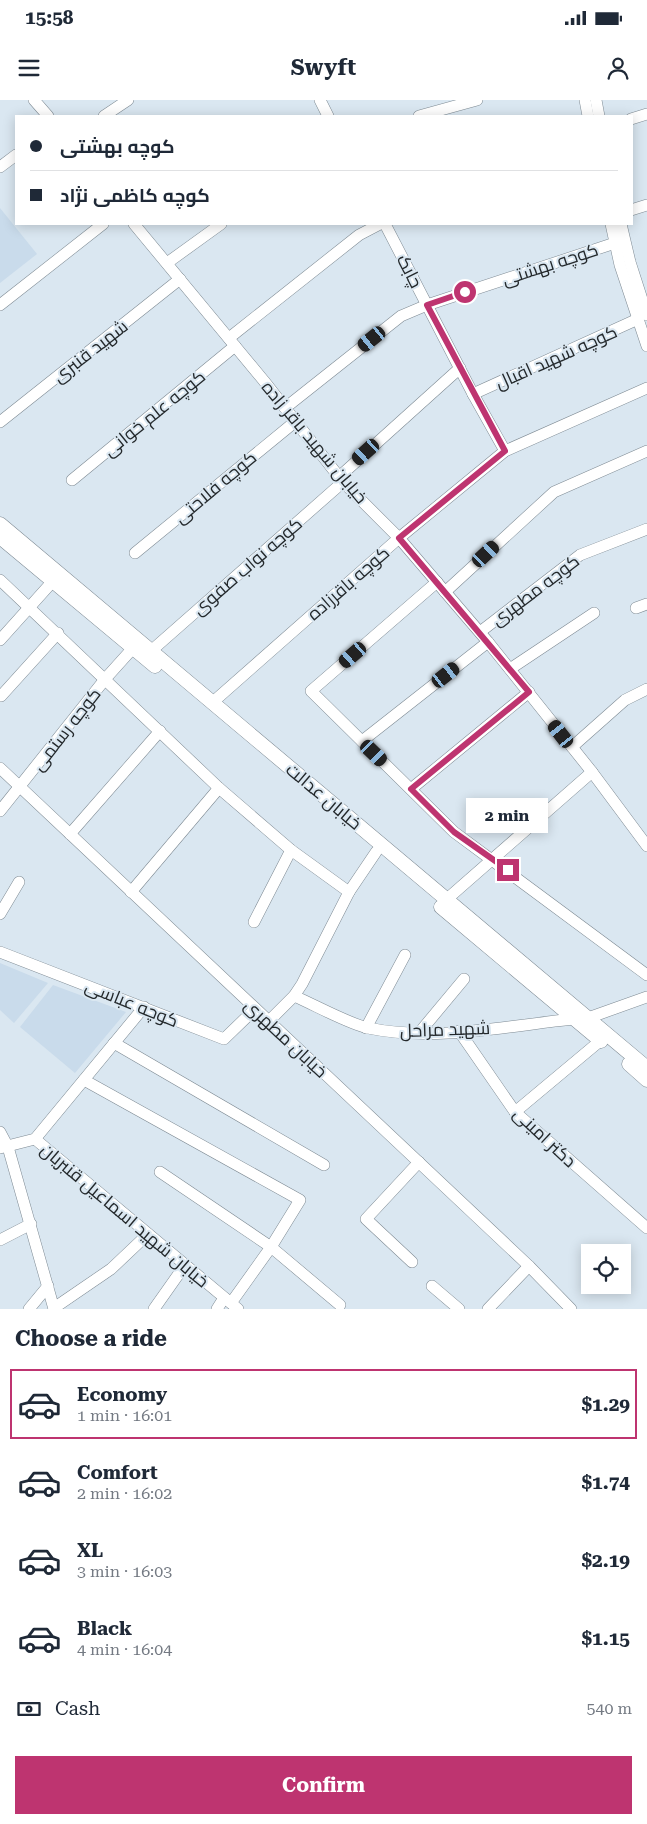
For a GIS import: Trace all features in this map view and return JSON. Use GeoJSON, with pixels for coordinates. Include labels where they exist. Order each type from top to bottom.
{"type":"FeatureCollection","features":[{"type":"Feature","properties":{"kind":"main road","name":"خیابان عدالت"},"geometry":{"type":"LineString","coordinates":[[0,524],[647,1068]]}},
{"type":"Feature","properties":{"kind":"main road","name":"خیابان عدالت"},"geometry":{"type":"LineString","coordinates":[[0,537],[573,1020],[647,1080]]}},
{"type":"Feature","properties":{"kind":"street"},"geometry":{"type":"LineString","coordinates":[[34,100],[47,115]]}},
{"type":"Feature","properties":{"kind":"street"},"geometry":{"type":"LineString","coordinates":[[106,115],[128,100]]}},
{"type":"Feature","properties":{"kind":"street"},"geometry":{"type":"LineString","coordinates":[[320,100],[328,115]]}},
{"type":"Feature","properties":{"kind":"street"},"geometry":{"type":"LineString","coordinates":[[423,115],[477,100]]}},
{"type":"Feature","properties":{"kind":"street"},"geometry":{"type":"LineString","coordinates":[[585,100],[588,115]]}},
{"type":"Feature","properties":{"kind":"street"},"geometry":{"type":"LineString","coordinates":[[596,100],[599,115]]}},
{"type":"Feature","properties":{"kind":"street"},"geometry":{"type":"LineString","coordinates":[[633,118],[647,114]]}},
{"type":"Feature","properties":{"kind":"street"},"geometry":{"type":"LineString","coordinates":[[0,168],[15,156]]}},
{"type":"Feature","properties":{"kind":"street"},"geometry":{"type":"LineString","coordinates":[[633,209],[647,205]]}},
{"type":"Feature","properties":{"kind":"street"},"geometry":{"type":"LineString","coordinates":[[0,305],[103,225]]}},
{"type":"Feature","properties":{"kind":"street","name":"خیابان شهید باقر زاده"},"geometry":{"type":"LineString","coordinates":[[135,225],[232,342],[341,479],[399,538],[480,632],[592,772],[647,846]]}},
{"type":"Feature","properties":{"kind":"street"},"geometry":{"type":"LineString","coordinates":[[167,263],[220,225]]}},
{"type":"Feature","properties":{"kind":"street","name":"کوچه علم خوانی"},"geometry":{"type":"LineString","coordinates":[[72,480],[358,235],[378,225]]}},
{"type":"Feature","properties":{"kind":"street","name":"چابک"},"geometry":{"type":"LineString","coordinates":[[386,225],[473,394],[505,451]]}},
{"type":"Feature","properties":{"kind":"street"},"geometry":{"type":"LineString","coordinates":[[611,225],[620,265],[643,317]]}},
{"type":"Feature","properties":{"kind":"street"},"geometry":{"type":"LineString","coordinates":[[621,225],[630,262],[643,292],[643,317],[647,346]]}},
{"type":"Feature","properties":{"kind":"street","name":"کوچه بهشتی"},"geometry":{"type":"LineString","coordinates":[[285,408],[401,316],[427,305],[615,242]]}},
{"type":"Feature","properties":{"kind":"street","name":"شهید قنبری"},"geometry":{"type":"LineString","coordinates":[[0,422],[180,279]]}},
{"type":"Feature","properties":{"kind":"street","name":"کوچه شهید اقبال"},"geometry":{"type":"LineString","coordinates":[[473,394],[643,317]]}},
{"type":"Feature","properties":{"kind":"street","name":"کوچه نواب صفوی"},"geometry":{"type":"LineString","coordinates":[[151,651],[460,368]]}},
{"type":"Feature","properties":{"kind":"street","name":"کوچه باقرزاده"},"geometry":{"type":"LineString","coordinates":[[213,702],[399,538],[505,451],[647,388]]}},
{"type":"Feature","properties":{"kind":"street","name":"کوچه فلاحتی"},"geometry":{"type":"LineString","coordinates":[[135,553],[296,421]]}},
{"type":"Feature","properties":{"kind":"street"},"geometry":{"type":"LineString","coordinates":[[445,592],[554,492],[647,451]]}},
{"type":"Feature","properties":{"kind":"street","name":"کوچه مطهری"},"geometry":{"type":"LineString","coordinates":[[480,632],[580,554],[647,529]]}},
{"type":"Feature","properties":{"kind":"street"},"geometry":{"type":"LineString","coordinates":[[0,580],[106,678],[220,788],[291,850],[349,892]]}},
{"type":"Feature","properties":{"kind":"street"},"geometry":{"type":"LineString","coordinates":[[0,640],[53,581]]}},
{"type":"Feature","properties":{"kind":"street"},"geometry":{"type":"LineString","coordinates":[[437,582],[311,691],[454,832],[492,858],[647,975]]}},
{"type":"Feature","properties":{"kind":"street"},"geometry":{"type":"LineString","coordinates":[[510,670],[594,614]]}},
{"type":"Feature","properties":{"kind":"street"},"geometry":{"type":"LineString","coordinates":[[1,696],[58,633]]}},
{"type":"Feature","properties":{"kind":"street"},"geometry":{"type":"LineString","coordinates":[[362,741],[488,642]]}},
{"type":"Feature","properties":{"kind":"street","name":"کوچه رستمی"},"geometry":{"type":"LineString","coordinates":[[0,811],[106,678],[133,648]]}},
{"type":"Feature","properties":{"kind":"street"},"geometry":{"type":"LineString","coordinates":[[572,747],[625,700],[647,689]]}},
{"type":"Feature","properties":{"kind":"street"},"geometry":{"type":"LineString","coordinates":[[411,789],[529,692]]}},
{"type":"Feature","properties":{"kind":"street"},"geometry":{"type":"LineString","coordinates":[[70,834],[160,731]]}},
{"type":"Feature","properties":{"kind":"street","name":"خیابان مطهری"},"geometry":{"type":"LineString","coordinates":[[0,768],[529,1266],[571,1309]]}},
{"type":"Feature","properties":{"kind":"street"},"geometry":{"type":"LineString","coordinates":[[447,900],[492,858],[592,772]]}},
{"type":"Feature","properties":{"kind":"street"},"geometry":{"type":"LineString","coordinates":[[131,892],[220,788]]}},
{"type":"Feature","properties":{"kind":"street"},"geometry":{"type":"LineString","coordinates":[[637,833],[647,825]]}},
{"type":"Feature","properties":{"kind":"street"},"geometry":{"type":"LineString","coordinates":[[254,922],[291,850]]}},
{"type":"Feature","properties":{"kind":"street"},"geometry":{"type":"LineString","coordinates":[[268,1020],[294,996],[349,892],[376,852]]}},
{"type":"Feature","properties":{"kind":"street"},"geometry":{"type":"LineString","coordinates":[[0,914],[19,882]]}},
{"type":"Feature","properties":{"kind":"street","name":"کوچه عباسی"},"geometry":{"type":"LineString","coordinates":[[0,952],[224,1039],[256,1009]]}},
{"type":"Feature","properties":{"kind":"street"},"geometry":{"type":"LineString","coordinates":[[366,1028],[405,955]]}},
{"type":"Feature","properties":{"kind":"street"},"geometry":{"type":"LineString","coordinates":[[420,1033],[464,979]]}},
{"type":"Feature","properties":{"kind":"street","name":"شهید مراحل"},"geometry":{"type":"LineString","coordinates":[[294,996],[366,1028],[420,1033],[573,1020]]}},
{"type":"Feature","properties":{"kind":"street"},"geometry":{"type":"LineString","coordinates":[[588,1018],[647,997]]}},
{"type":"Feature","properties":{"kind":"street"},"geometry":{"type":"LineString","coordinates":[[4,1147],[35,1139],[144,1008]]}},
{"type":"Feature","properties":{"kind":"street","name":"دکتر امینی"},"geometry":{"type":"LineString","coordinates":[[459,1031],[515,1112],[647,1228]]}},
{"type":"Feature","properties":{"kind":"street"},"geometry":{"type":"LineString","coordinates":[[515,1112],[600,1040]]}},
{"type":"Feature","properties":{"kind":"street"},"geometry":{"type":"LineString","coordinates":[[114,1043],[324,1165]]}},
{"type":"Feature","properties":{"kind":"street"},"geometry":{"type":"LineString","coordinates":[[84,1080],[300,1200],[271,1247],[231,1303],[217,1309]]}},
{"type":"Feature","properties":{"kind":"street"},"geometry":{"type":"LineString","coordinates":[[0,1132],[31,1224],[54,1309],[111,1269],[148,1234]]}},
{"type":"Feature","properties":{"kind":"street","name":"خیابان شهید اسماعیل قنبریان"},"geometry":{"type":"LineString","coordinates":[[35,1139],[231,1303]]}},
{"type":"Feature","properties":{"kind":"street"},"geometry":{"type":"LineString","coordinates":[[412,1262],[366,1219],[419,1162]]}},
{"type":"Feature","properties":{"kind":"street"},"geometry":{"type":"LineString","coordinates":[[160,1172],[271,1247],[340,1305]]}},
{"type":"Feature","properties":{"kind":"street"},"geometry":{"type":"LineString","coordinates":[[0,1240],[31,1224]]}},
{"type":"Feature","properties":{"kind":"street"},"geometry":{"type":"LineString","coordinates":[[154,1309],[185,1266]]}},
{"type":"Feature","properties":{"kind":"street"},"geometry":{"type":"LineString","coordinates":[[488,1309],[529,1266]]}},
{"type":"Feature","properties":{"kind":"street"},"geometry":{"type":"LineString","coordinates":[[29,1309],[48,1286]]}},
{"type":"Feature","properties":{"kind":"street"},"geometry":{"type":"LineString","coordinates":[[432,1286],[459,1309]]}},
{"type":"Feature","properties":{"kind":"shaded area"},"geometry":{"type":"Polygon","coordinates":[[[0,208],[37,254],[0,283],[0,208]]]}},
{"type":"Feature","properties":{"kind":"shaded area"},"geometry":{"type":"Polygon","coordinates":[[[0,963],[48,983],[14,1023],[0,1010],[0,963]]]}},
{"type":"Feature","properties":{"kind":"shaded area"},"geometry":{"type":"Polygon","coordinates":[[[53,985],[126,1012],[75,1073],[20,1027],[53,985]]]}},
{"type":"Feature","properties":{"kind":"route"},"geometry":{"type":"LineString","coordinates":[[465,292],[427,305],[505,451],[399,538],[529,692],[411,789],[454,832],[508,870]]}}]}
